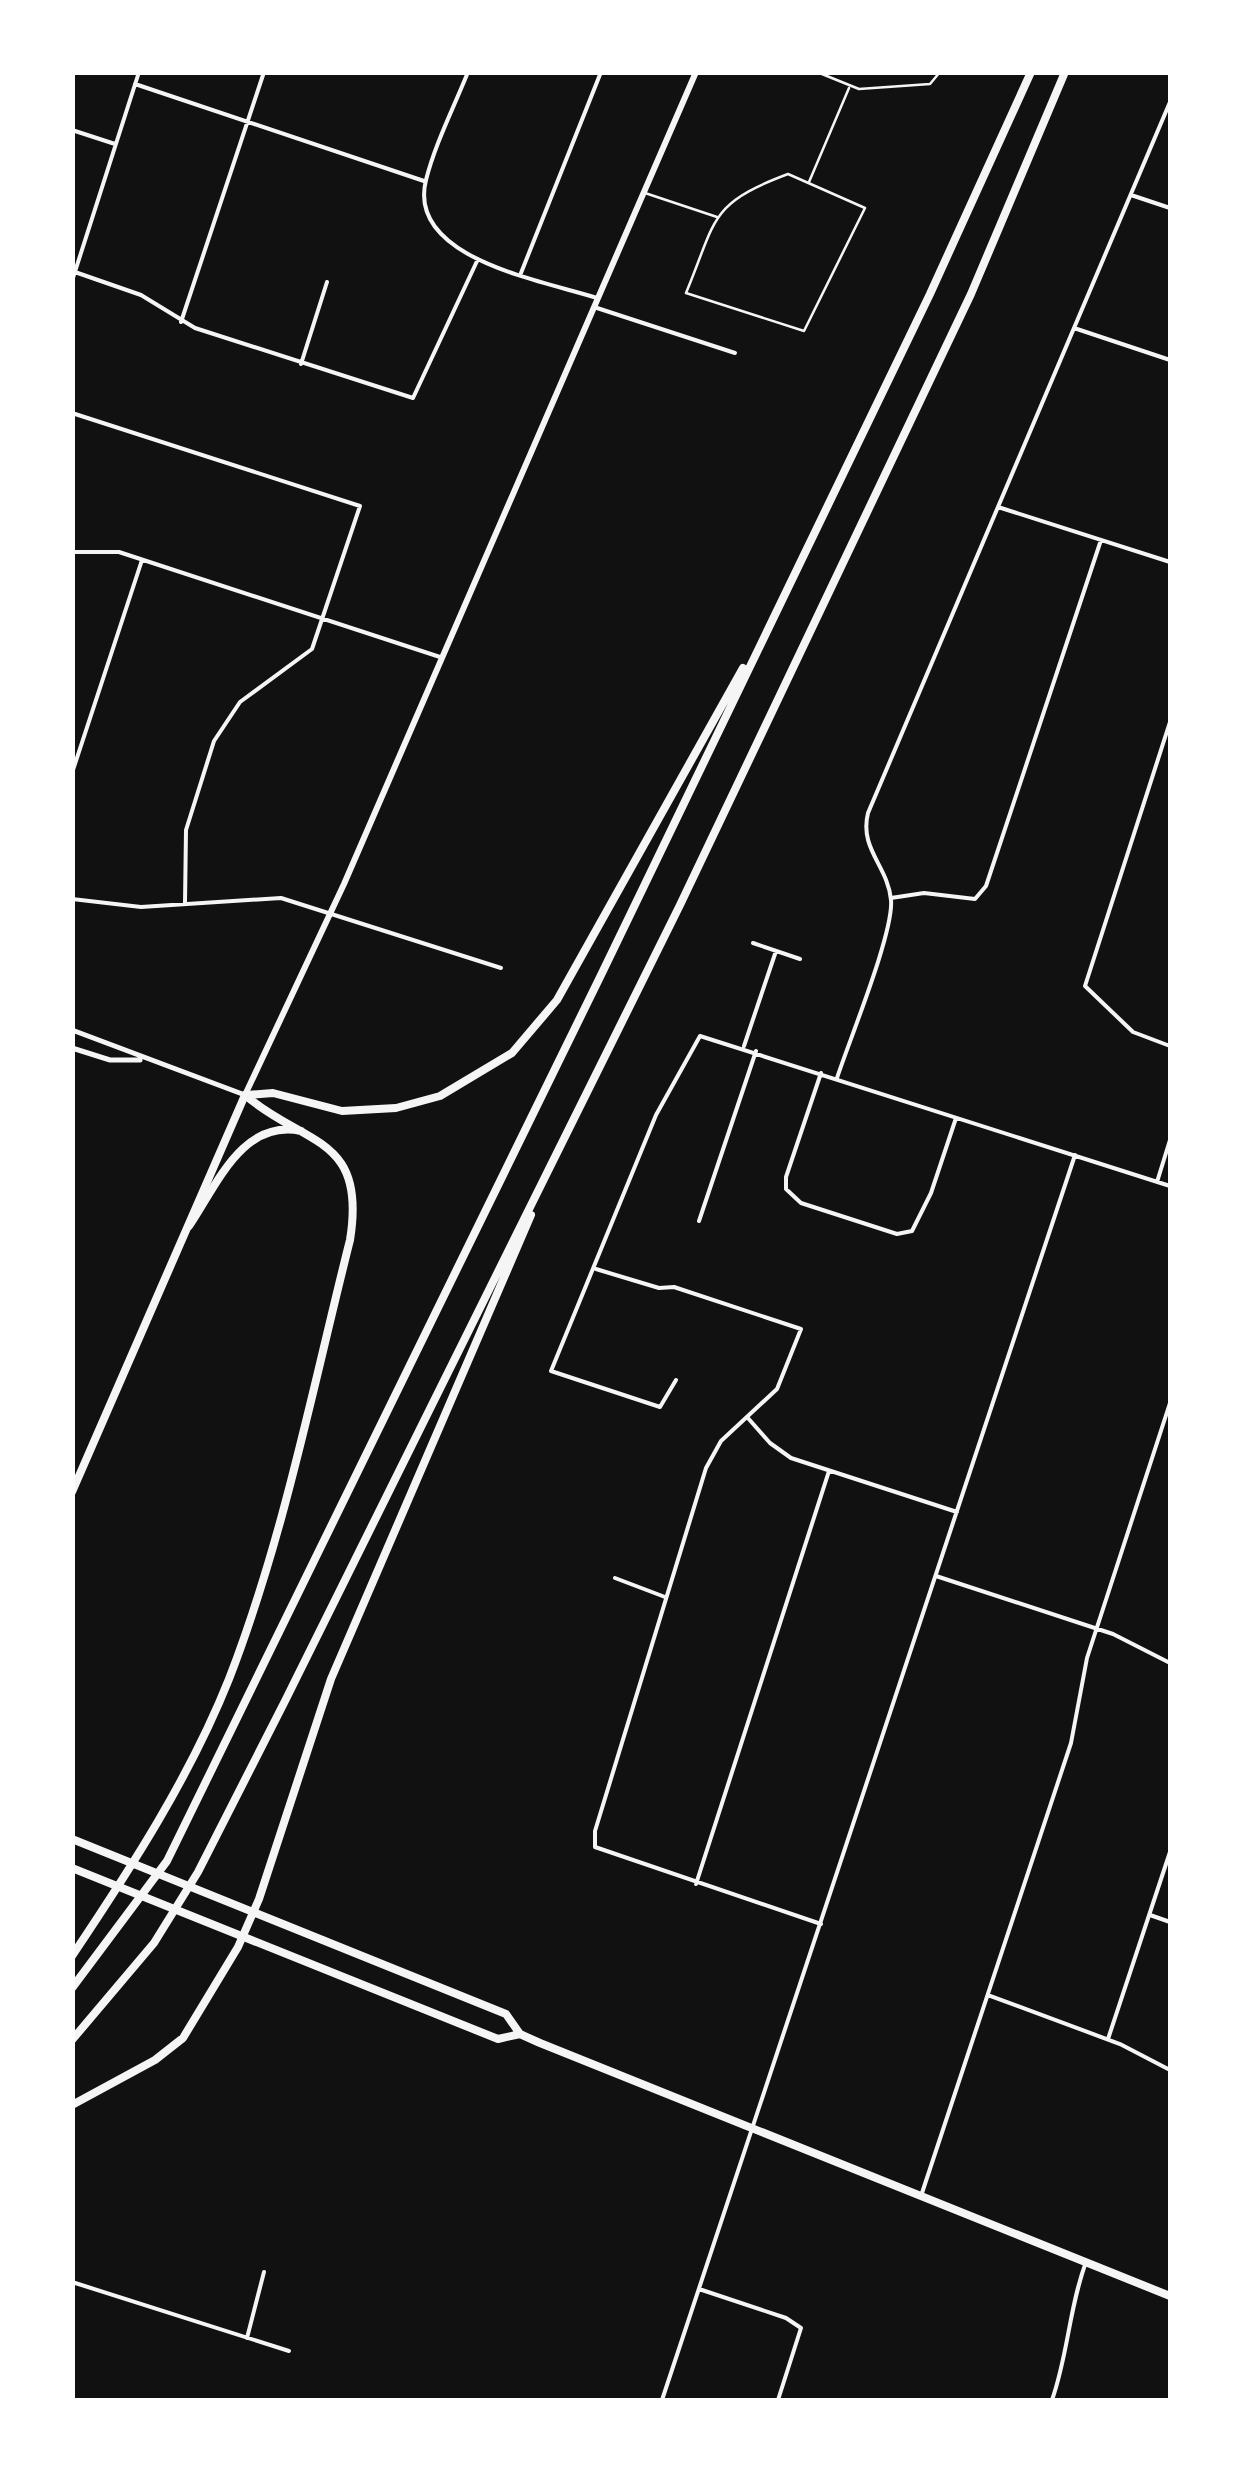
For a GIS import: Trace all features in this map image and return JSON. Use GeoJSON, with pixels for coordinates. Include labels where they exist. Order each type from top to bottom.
{"type":"FeatureCollection","features":[{"type":"Feature","properties":{"kind":"main road"},"geometry":{"type":"LineString","coordinates":[[72,1492],[245,1095],[332,912],[696,72]]}},
{"type":"Feature","properties":{"kind":"main road"},"geometry":{"type":"LineString","coordinates":[[72,1988],[167,1861],[946,261],[1031,72]]}},
{"type":"Feature","properties":{"kind":"main road"},"geometry":{"type":"LineString","coordinates":[[72,2040],[154,1943],[198,1872],[558,1151],[971,294],[1066,72]]}},
{"type":"Feature","properties":{"kind":"main road"},"geometry":{"type":"LineString","coordinates":[[245,1095],[273,1093],[342,1111],[396,1108],[440,1096],[512,1053],[557,1000],[777,608]]}},
{"type":"Feature","properties":{"kind":"main road"},"geometry":{"type":"LineString","coordinates":[[72,1956],[144,1848],[228,1682],[264,1580],[354,1218],[352,1188],[343,1166],[326,1144],[266,1112],[245,1095]]}},
{"type":"Feature","properties":{"kind":"main road"},"geometry":{"type":"LineString","coordinates":[[189,1226],[253,1137],[277,1127],[306,1132]]}},
{"type":"Feature","properties":{"kind":"main road"},"geometry":{"type":"LineString","coordinates":[[72,2106],[155,2060],[184,2038],[244,1937],[331,1679],[558,1151]]}},
{"type":"Feature","properties":{"kind":"main road"},"geometry":{"type":"LineString","coordinates":[[72,1837],[506,2014],[520,2034],[1170,2296]]}},
{"type":"Feature","properties":{"kind":"main road"},"geometry":{"type":"LineString","coordinates":[[72,1868],[498,2039],[520,2034]]}},
{"type":"Feature","properties":{"kind":"street"},"geometry":{"type":"LineString","coordinates":[[72,281],[138,72]]}},
{"type":"Feature","properties":{"kind":"street"},"geometry":{"type":"LineString","coordinates":[[181,322],[264,72]]}},
{"type":"Feature","properties":{"kind":"street"},"geometry":{"type":"LineString","coordinates":[[468,72],[425,182],[427,213],[438,233],[478,259],[598,298]]}},
{"type":"Feature","properties":{"kind":"street"},"geometry":{"type":"LineString","coordinates":[[521,274],[601,72]]}},
{"type":"Feature","properties":{"kind":"street"},"geometry":{"type":"LineString","coordinates":[[135,84],[425,182]]}},
{"type":"Feature","properties":{"kind":"street"},"geometry":{"type":"LineString","coordinates":[[837,1078],[886,928],[891,898],[866,844],[868,813],[1170,102]]}},
{"type":"Feature","properties":{"kind":"street"},"geometry":{"type":"LineString","coordinates":[[72,130],[115,144]]}},
{"type":"Feature","properties":{"kind":"street"},"geometry":{"type":"LineString","coordinates":[[1131,195],[1170,208]]}},
{"type":"Feature","properties":{"kind":"street"},"geometry":{"type":"LineString","coordinates":[[74,272],[141,296],[181,322],[412,398],[478,259]]}},
{"type":"Feature","properties":{"kind":"street"},"geometry":{"type":"LineString","coordinates":[[301,364],[327,282]]}},
{"type":"Feature","properties":{"kind":"street"},"geometry":{"type":"LineString","coordinates":[[594,307],[735,353]]}},
{"type":"Feature","properties":{"kind":"street"},"geometry":{"type":"LineString","coordinates":[[1074,328],[1170,360]]}},
{"type":"Feature","properties":{"kind":"street"},"geometry":{"type":"LineString","coordinates":[[72,413],[360,506],[324,618],[308,654],[240,702],[214,741],[186,830],[185,903]]}},
{"type":"Feature","properties":{"kind":"street"},"geometry":{"type":"LineString","coordinates":[[998,506],[1170,562]]}},
{"type":"Feature","properties":{"kind":"street"},"geometry":{"type":"LineString","coordinates":[[891,898],[924,893],[975,899],[986,886],[1101,540]]}},
{"type":"Feature","properties":{"kind":"street"},"geometry":{"type":"LineString","coordinates":[[72,552],[98,549],[142,560],[442,658]]}},
{"type":"Feature","properties":{"kind":"street"},"geometry":{"type":"LineString","coordinates":[[72,772],[142,560]]}},
{"type":"Feature","properties":{"kind":"street"},"geometry":{"type":"LineString","coordinates":[[1170,722],[1085,986],[1133,1032],[1170,1046]]}},
{"type":"Feature","properties":{"kind":"street"},"geometry":{"type":"LineString","coordinates":[[72,900],[128,907],[264,897],[332,912],[501,968]]}},
{"type":"Feature","properties":{"kind":"street"},"geometry":{"type":"LineString","coordinates":[[753,943],[800,958]]}},
{"type":"Feature","properties":{"kind":"street"},"geometry":{"type":"LineString","coordinates":[[744,1047],[776,950]]}},
{"type":"Feature","properties":{"kind":"street"},"geometry":{"type":"LineString","coordinates":[[72,1030],[114,1044],[143,1060],[245,1095]]}},
{"type":"Feature","properties":{"kind":"street"},"geometry":{"type":"LineString","coordinates":[[676,1380],[660,1407],[551,1372],[648,1133],[700,1036],[1170,1186]]}},
{"type":"Feature","properties":{"kind":"street"},"geometry":{"type":"LineString","coordinates":[[72,1048],[110,1060],[143,1060]]}},
{"type":"Feature","properties":{"kind":"street"},"geometry":{"type":"LineString","coordinates":[[700,1221],[756,1051]]}},
{"type":"Feature","properties":{"kind":"street"},"geometry":{"type":"LineString","coordinates":[[821,1073],[786,1177],[786,1189],[801,1204],[897,1234],[908,1232],[916,1226],[931,1194],[956,1118]]}},
{"type":"Feature","properties":{"kind":"street"},"geometry":{"type":"LineString","coordinates":[[1157,1182],[1170,1140]]}},
{"type":"Feature","properties":{"kind":"street"},"geometry":{"type":"LineString","coordinates":[[662,2400],[1075,1155]]}},
{"type":"Feature","properties":{"kind":"street"},"geometry":{"type":"LineString","coordinates":[[596,1269],[659,1288],[674,1287],[801,1328],[787,1372],[776,1389],[721,1442],[706,1468],[665,1597],[646,1679],[595,1831],[595,1847],[822,1924]]}},
{"type":"Feature","properties":{"kind":"street"},"geometry":{"type":"LineString","coordinates":[[920,2196],[1071,1742],[1096,1629],[1170,1403]]}},
{"type":"Feature","properties":{"kind":"street"},"geometry":{"type":"LineString","coordinates":[[747,1416],[780,1451],[828,1471],[957,1512]]}},
{"type":"Feature","properties":{"kind":"street"},"geometry":{"type":"LineString","coordinates":[[696,1884],[828,1471]]}},
{"type":"Feature","properties":{"kind":"street"},"geometry":{"type":"LineString","coordinates":[[936,1576],[1096,1629],[1170,1663]]}},
{"type":"Feature","properties":{"kind":"street"},"geometry":{"type":"LineString","coordinates":[[615,1578],[665,1597]]}},
{"type":"Feature","properties":{"kind":"street"},"geometry":{"type":"LineString","coordinates":[[1108,2039],[1170,1852]]}},
{"type":"Feature","properties":{"kind":"street"},"geometry":{"type":"LineString","coordinates":[[1150,1914],[1170,1922]]}},
{"type":"Feature","properties":{"kind":"street"},"geometry":{"type":"LineString","coordinates":[[988,1995],[1108,2039],[1170,2070]]}},
{"type":"Feature","properties":{"kind":"street"},"geometry":{"type":"LineString","coordinates":[[1052,2400],[1067,2350],[1071,2306],[1086,2262]]}},
{"type":"Feature","properties":{"kind":"street"},"geometry":{"type":"LineString","coordinates":[[248,2338],[264,2272]]}},
{"type":"Feature","properties":{"kind":"street"},"geometry":{"type":"LineString","coordinates":[[72,2282],[289,2351]]}},
{"type":"Feature","properties":{"kind":"street"},"geometry":{"type":"LineString","coordinates":[[698,2289],[786,2318],[802,2328],[778,2400]]}},
{"type":"Feature","properties":{"kind":"lane"},"geometry":{"type":"LineString","coordinates":[[816,72],[850,87],[930,84],[940,72]]}},
{"type":"Feature","properties":{"kind":"lane"},"geometry":{"type":"LineString","coordinates":[[808,182],[850,87]]}},
{"type":"Feature","properties":{"kind":"lane"},"geometry":{"type":"LineString","coordinates":[[788,174],[808,182],[865,208],[804,331],[686,293],[717,217],[738,195],[788,174]]}},
{"type":"Feature","properties":{"kind":"lane"},"geometry":{"type":"LineString","coordinates":[[643,193],[717,217]]}}]}
